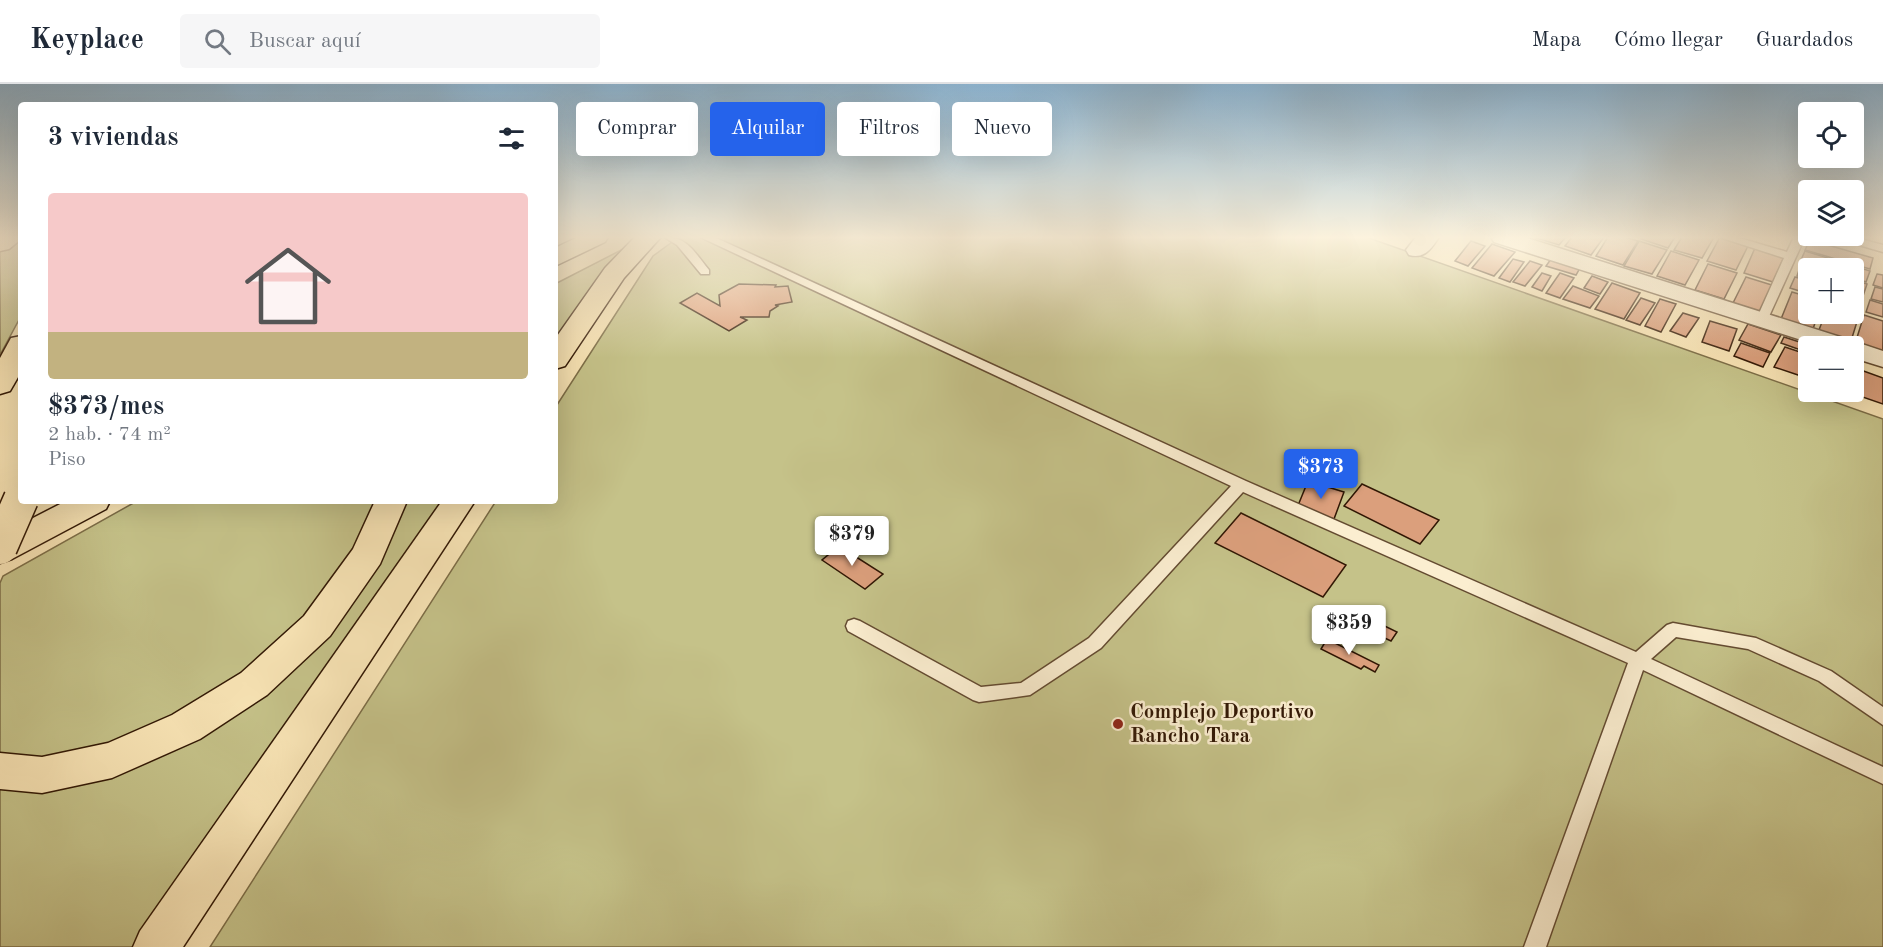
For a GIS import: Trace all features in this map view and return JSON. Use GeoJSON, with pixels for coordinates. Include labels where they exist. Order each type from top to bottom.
{"type":"FeatureCollection","features":[{"type":"Feature","properties":{"kind":"main road"},"geometry":{"type":"LineString","coordinates":[[558,356],[611,277]]}},
{"type":"Feature","properties":{"kind":"main road"},"geometry":{"type":"LineString","coordinates":[[0,385],[18,350]]}},
{"type":"Feature","properties":{"kind":"main road"},"geometry":{"type":"LineString","coordinates":[[0,549],[19,504]]}},
{"type":"Feature","properties":{"kind":"main road"},"geometry":{"type":"LineString","coordinates":[[0,514],[19,504]]}},
{"type":"Feature","properties":{"kind":"main road"},"geometry":{"type":"LineString","coordinates":[[0,549],[88,504]]}},
{"type":"Feature","properties":{"kind":"main road"},"geometry":{"type":"LineString","coordinates":[[0,771],[42,775],[112,760],[186,727],[254,684],[317,626],[368,555],[390,504]]}},
{"type":"Feature","properties":{"kind":"main road"},"geometry":{"type":"LineString","coordinates":[[156,947],[457,504]]}},
{"type":"Feature","properties":{"kind":"street"},"geometry":{"type":"LineString","coordinates":[[1628,277],[1812,336]]}},
{"type":"Feature","properties":{"kind":"street"},"geometry":{"type":"LineString","coordinates":[[1864,353],[1883,359]]}},
{"type":"Feature","properties":{"kind":"lane"},"geometry":{"type":"LineString","coordinates":[[792,277],[1241,484],[1638,660],[1883,776]]}},
{"type":"Feature","properties":{"kind":"lane"},"geometry":{"type":"LineString","coordinates":[[1762,320],[1781,277]]}},
{"type":"Feature","properties":{"kind":"lane"},"geometry":{"type":"LineString","coordinates":[[854,626],[979,695],[1024,690],[1095,643],[1241,484]]}},
{"type":"Feature","properties":{"kind":"lane"},"geometry":{"type":"LineString","coordinates":[[1535,947],[1638,660],[1673,630],[1750,642],[1825,676],[1883,717]]}},
{"type":"Feature","properties":{"kind":"shaded area"},"geometry":{"type":"Polygon","coordinates":[[[0,277],[18,277],[18,322],[0,355],[0,277]]]}},
{"type":"Feature","properties":{"kind":"shaded area"},"geometry":{"type":"Polygon","coordinates":[[[568,277],[606,277],[558,341],[558,282],[568,277]]]}},
{"type":"Feature","properties":{"kind":"shaded area","name":"Complejo Deportivo Rancho Tara"},"geometry":{"type":"Polygon","coordinates":[[[639,277],[1480,277],[1798,389],[1798,402],[1835,402],[1883,419],[1883,947],[210,947],[494,504],[558,504],[558,403],[639,277]]]}},
{"type":"Feature","properties":{"kind":"shaded area"},"geometry":{"type":"Polygon","coordinates":[[[132,504],[377,504],[354,556],[301,624],[243,678],[112,747],[47,761],[0,753],[0,583],[3,576],[132,504]]]}},
{"type":"Feature","properties":{"kind":"shaded area"},"geometry":{"type":"Polygon","coordinates":[[[400,504],[446,504],[146,947],[0,947],[0,786],[90,777],[328,629],[389,544],[400,504]]]}},
{"type":"Feature","properties":{"kind":"building"},"geometry":{"type":"Polygon","coordinates":[[[1500,277],[1513,277],[1510,282],[1500,277]]]}},
{"type":"Feature","properties":{"kind":"building"},"geometry":{"type":"Polygon","coordinates":[[[1517,277],[1532,277],[1525,286],[1513,282],[1517,277]]]}},
{"type":"Feature","properties":{"kind":"building"},"geometry":{"type":"Polygon","coordinates":[[[1539,277],[1550,277],[1542,291],[1532,287],[1539,277]]]}},
{"type":"Feature","properties":{"kind":"building"},"geometry":{"type":"Polygon","coordinates":[[[1557,277],[1574,278],[1560,298],[1546,293],[1557,277]]]}},
{"type":"Feature","properties":{"kind":"building"},"geometry":{"type":"Polygon","coordinates":[[[1591,277],[1608,282],[1600,294],[1584,288],[1591,277]]]}},
{"type":"Feature","properties":{"kind":"building"},"geometry":{"type":"Polygon","coordinates":[[[1661,277],[1689,277],[1685,285],[1661,277]]]}},
{"type":"Feature","properties":{"kind":"building"},"geometry":{"type":"Polygon","coordinates":[[[1701,277],[1735,277],[1724,299],[1695,290],[1701,277]]]}},
{"type":"Feature","properties":{"kind":"building"},"geometry":{"type":"Polygon","coordinates":[[[1746,277],[1775,286],[1764,313],[1733,303],[1746,277]]]}},
{"type":"Feature","properties":{"kind":"building"},"geometry":{"type":"Polygon","coordinates":[[[1758,277],[1775,277],[1773,282],[1758,277]]]}},
{"type":"Feature","properties":{"kind":"building"},"geometry":{"type":"Polygon","coordinates":[[[1795,277],[1798,278],[1798,291],[1790,288],[1795,277]]]}},
{"type":"Feature","properties":{"kind":"building"},"geometry":{"type":"Polygon","coordinates":[[[1876,277],[1883,277],[1883,288],[1873,285],[1876,277]]]}},
{"type":"Feature","properties":{"kind":"building"},"geometry":{"type":"Polygon","coordinates":[[[1612,283],[1640,293],[1624,319],[1595,309],[1612,283]]]}},
{"type":"Feature","properties":{"kind":"building"},"geometry":{"type":"Polygon","coordinates":[[[739,284],[788,286],[792,302],[775,305],[778,306],[770,311],[769,317],[740,317],[747,320],[729,331],[680,303],[697,293],[720,306],[719,295],[739,284]]]}},
{"type":"Feature","properties":{"kind":"building"},"geometry":{"type":"Polygon","coordinates":[[[1573,286],[1599,296],[1590,308],[1563,299],[1573,286]]]}},
{"type":"Feature","properties":{"kind":"building"},"geometry":{"type":"Polygon","coordinates":[[[1875,287],[1883,289],[1883,302],[1871,299],[1875,287]]]}},
{"type":"Feature","properties":{"kind":"building"},"geometry":{"type":"Polygon","coordinates":[[[1792,292],[1798,294],[1798,324],[1815,324],[1813,329],[1781,319],[1792,292]]]}},
{"type":"Feature","properties":{"kind":"building"},"geometry":{"type":"Polygon","coordinates":[[[1641,298],[1655,303],[1640,325],[1626,320],[1641,298]]]}},
{"type":"Feature","properties":{"kind":"building"},"geometry":{"type":"Polygon","coordinates":[[[1660,299],[1676,304],[1661,332],[1645,326],[1660,299]]]}},
{"type":"Feature","properties":{"kind":"building"},"geometry":{"type":"Polygon","coordinates":[[[1870,300],[1883,304],[1883,317],[1866,312],[1870,300]]]}},
{"type":"Feature","properties":{"kind":"building"},"geometry":{"type":"Polygon","coordinates":[[[1683,313],[1699,318],[1686,337],[1670,331],[1683,313]]]}},
{"type":"Feature","properties":{"kind":"building"},"geometry":{"type":"Polygon","coordinates":[[[1864,315],[1883,321],[1883,353],[1864,347],[1864,336],[1857,336],[1861,324],[1864,324],[1864,315]]]}},
{"type":"Feature","properties":{"kind":"building"},"geometry":{"type":"Polygon","coordinates":[[[1710,321],[1737,329],[1729,351],[1702,342],[1710,321]]]}},
{"type":"Feature","properties":{"kind":"building"},"geometry":{"type":"Polygon","coordinates":[[[1748,324],[1781,335],[1771,352],[1739,340],[1748,324]]]}},
{"type":"Feature","properties":{"kind":"building"},"geometry":{"type":"Polygon","coordinates":[[[1821,324],[1856,324],[1853,336],[1836,336],[1819,330],[1821,324]]]}},
{"type":"Feature","properties":{"kind":"building"},"geometry":{"type":"Polygon","coordinates":[[[1784,337],[1798,342],[1798,349],[1781,343],[1784,337]]]}},
{"type":"Feature","properties":{"kind":"building"},"geometry":{"type":"Polygon","coordinates":[[[1741,343],[1770,353],[1763,367],[1734,356],[1741,343]]]}},
{"type":"Feature","properties":{"kind":"building"},"geometry":{"type":"Polygon","coordinates":[[[1785,347],[1798,351],[1798,375],[1774,367],[1785,347]]]}},
{"type":"Feature","properties":{"kind":"building"},"geometry":{"type":"Polygon","coordinates":[[[1864,371],[1883,378],[1883,404],[1864,397],[1864,371]]]}},
{"type":"Feature","properties":{"kind":"building"},"geometry":{"type":"Polygon","coordinates":[[[1308,481],[1344,492],[1334,519],[1297,508],[1308,481]]]}},
{"type":"Feature","properties":{"kind":"building"},"geometry":{"type":"Polygon","coordinates":[[[1362,484],[1439,520],[1420,544],[1344,506],[1362,484]]]}},
{"type":"Feature","properties":{"kind":"building"},"geometry":{"type":"Polygon","coordinates":[[[1241,513],[1346,565],[1323,597],[1215,543],[1241,513]]]}},
{"type":"Feature","properties":{"kind":"building"},"geometry":{"type":"Polygon","coordinates":[[[839,546],[883,574],[865,589],[822,560],[839,546]]]}},
{"type":"Feature","properties":{"kind":"building"},"geometry":{"type":"Polygon","coordinates":[[[1348,608],[1397,632],[1391,641],[1342,618],[1348,608]]]}},
{"type":"Feature","properties":{"kind":"building"},"geometry":{"type":"Polygon","coordinates":[[[1327,639],[1379,665],[1375,672],[1364,666],[1361,669],[1321,649],[1327,639]]]}},
{"type":"Feature","properties":{"kind":"place","name":"Complejo Deportivo Rancho Tara"},"geometry":{"type":"Point","coordinates":[1118,724]}}]}
